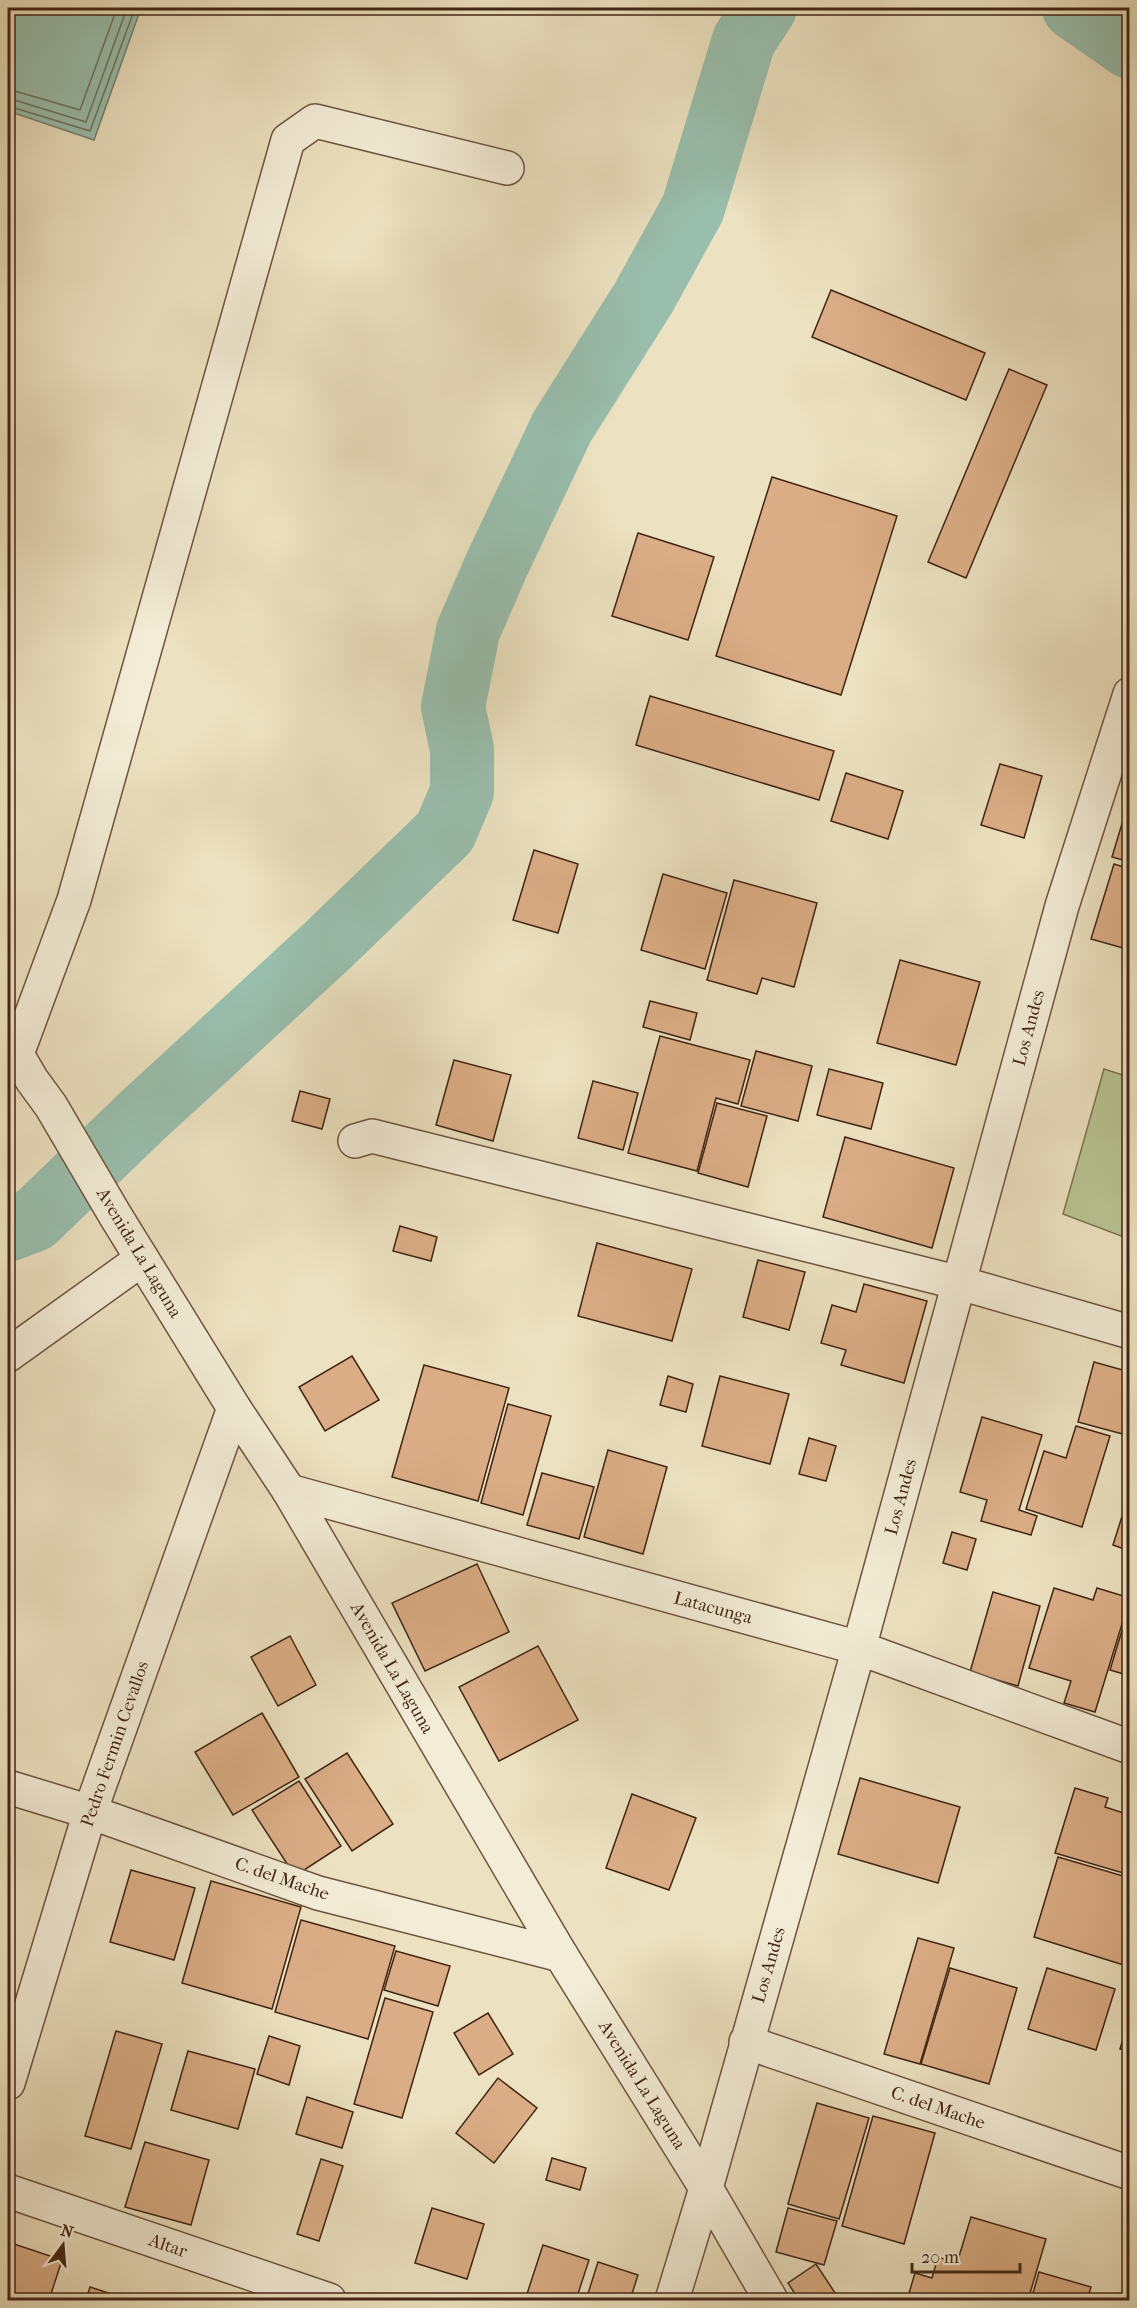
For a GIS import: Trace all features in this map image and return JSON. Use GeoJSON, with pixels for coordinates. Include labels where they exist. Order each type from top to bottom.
{"type":"FeatureCollection","features":[{"type":"Feature","properties":{"kind":"street"},"geometry":{"type":"LineString","coordinates":[[12,1046],[75,900],[288,140],[315,121],[507,168]]}},
{"type":"Feature","properties":{"kind":"street","name":"Los Andes"},"geometry":{"type":"LineString","coordinates":[[672,2301],[859,1648],[1062,906],[1130,694]]}},
{"type":"Feature","properties":{"kind":"street","name":"Avenida La Laguna"},"geometry":{"type":"LineString","coordinates":[[12,1046],[51,1106],[234,1408],[289,1491],[561,1955],[706,2188],[771,2301]]}},
{"type":"Feature","properties":{"kind":"street"},"geometry":{"type":"LineString","coordinates":[[355,1141],[372,1136],[960,1283],[1130,1332]]}},
{"type":"Feature","properties":{"kind":"street"},"geometry":{"type":"LineString","coordinates":[[8,1355],[142,1259]]}},
{"type":"Feature","properties":{"kind":"street","name":"Pedro Fermin Cevallos"},"geometry":{"type":"LineString","coordinates":[[8,2084],[90,1812],[234,1408]]}},
{"type":"Feature","properties":{"kind":"street","name":"Latacunga"},"geometry":{"type":"LineString","coordinates":[[289,1491],[859,1648],[1130,1747]]}},
{"type":"Feature","properties":{"kind":"street","name":"C. del Mache"},"geometry":{"type":"LineString","coordinates":[[8,1787],[90,1812],[318,1893],[561,1955]]}},
{"type":"Feature","properties":{"kind":"street","name":"C. del Mache"},"geometry":{"type":"LineString","coordinates":[[746,2043],[1130,2174]]}},
{"type":"Feature","properties":{"kind":"street","name":"Altar"},"geometry":{"type":"LineString","coordinates":[[8,2191],[329,2301]]}},
{"type":"Feature","properties":{"kind":"shaded area"},"geometry":{"type":"Polygon","coordinates":[[[1104,1069],[1129,1077],[1129,1239],[1063,1214],[1104,1069]]]}},
{"type":"Feature","properties":{"kind":"water"},"geometry":{"type":"Polygon","coordinates":[[[8,8],[141,8],[94,140],[8,111],[8,8]]]}},
{"type":"Feature","properties":{"kind":"building"},"geometry":{"type":"Polygon","coordinates":[[[831,290],[985,353],[966,400],[812,337],[831,290]]]}},
{"type":"Feature","properties":{"kind":"building"},"geometry":{"type":"Polygon","coordinates":[[[1009,369],[1047,385],[966,578],[928,562],[1009,369]]]}},
{"type":"Feature","properties":{"kind":"building"},"geometry":{"type":"Polygon","coordinates":[[[772,477],[897,516],[841,695],[716,656],[772,477]]]}},
{"type":"Feature","properties":{"kind":"building"},"geometry":{"type":"Polygon","coordinates":[[[638,533],[714,557],[688,640],[612,616],[638,533]]]}},
{"type":"Feature","properties":{"kind":"building"},"geometry":{"type":"Polygon","coordinates":[[[650,696],[834,751],[819,800],[636,745],[650,696]]]}},
{"type":"Feature","properties":{"kind":"building"},"geometry":{"type":"Polygon","coordinates":[[[1000,764],[1042,776],[1024,838],[981,825],[1000,764]]]}},
{"type":"Feature","properties":{"kind":"building"},"geometry":{"type":"Polygon","coordinates":[[[846,773],[903,791],[888,839],[831,821],[846,773]]]}},
{"type":"Feature","properties":{"kind":"building"},"geometry":{"type":"Polygon","coordinates":[[[1130,797],[1130,862],[1112,857],[1130,797]]]}},
{"type":"Feature","properties":{"kind":"building"},"geometry":{"type":"Polygon","coordinates":[[[534,850],[578,864],[558,933],[513,920],[534,850]]]}},
{"type":"Feature","properties":{"kind":"building"},"geometry":{"type":"Polygon","coordinates":[[[1114,864],[1130,869],[1130,950],[1091,939],[1114,864]]]}},
{"type":"Feature","properties":{"kind":"building"},"geometry":{"type":"Polygon","coordinates":[[[663,874],[727,893],[705,969],[641,950],[663,874]]]}},
{"type":"Feature","properties":{"kind":"building"},"geometry":{"type":"Polygon","coordinates":[[[734,880],[817,903],[794,987],[762,978],[757,994],[707,980],[734,880]]]}},
{"type":"Feature","properties":{"kind":"building"},"geometry":{"type":"Polygon","coordinates":[[[900,960],[980,982],[956,1065],[877,1043],[900,960]]]}},
{"type":"Feature","properties":{"kind":"building"},"geometry":{"type":"Polygon","coordinates":[[[650,1001],[697,1013],[690,1040],[643,1027],[650,1001]]]}},
{"type":"Feature","properties":{"kind":"building"},"geometry":{"type":"Polygon","coordinates":[[[660,1036],[750,1060],[738,1104],[716,1098],[697,1171],[628,1153],[660,1036]]]}},
{"type":"Feature","properties":{"kind":"building"},"geometry":{"type":"Polygon","coordinates":[[[756,1051],[812,1066],[798,1121],[741,1106],[756,1051]]]}},
{"type":"Feature","properties":{"kind":"building"},"geometry":{"type":"Polygon","coordinates":[[[454,1060],[511,1075],[493,1141],[436,1125],[454,1060]]]}},
{"type":"Feature","properties":{"kind":"building"},"geometry":{"type":"Polygon","coordinates":[[[829,1069],[883,1083],[871,1129],[817,1115],[829,1069]]]}},
{"type":"Feature","properties":{"kind":"building"},"geometry":{"type":"Polygon","coordinates":[[[593,1081],[638,1093],[623,1150],[578,1138],[593,1081]]]}},
{"type":"Feature","properties":{"kind":"building"},"geometry":{"type":"Polygon","coordinates":[[[300,1091],[330,1099],[322,1129],[292,1121],[300,1091]]]}},
{"type":"Feature","properties":{"kind":"building"},"geometry":{"type":"Polygon","coordinates":[[[717,1103],[767,1116],[748,1187],[698,1173],[717,1103]]]}},
{"type":"Feature","properties":{"kind":"building"},"geometry":{"type":"Polygon","coordinates":[[[845,1137],[954,1168],[932,1248],[823,1217],[845,1137]]]}},
{"type":"Feature","properties":{"kind":"building"},"geometry":{"type":"Polygon","coordinates":[[[400,1226],[437,1237],[431,1261],[393,1251],[400,1226]]]}},
{"type":"Feature","properties":{"kind":"building"},"geometry":{"type":"Polygon","coordinates":[[[597,1243],[692,1269],[672,1341],[578,1316],[597,1243]]]}},
{"type":"Feature","properties":{"kind":"building"},"geometry":{"type":"Polygon","coordinates":[[[758,1260],[805,1272],[789,1330],[743,1317],[758,1260]]]}},
{"type":"Feature","properties":{"kind":"building"},"geometry":{"type":"Polygon","coordinates":[[[864,1284],[927,1301],[904,1383],[841,1365],[846,1350],[821,1343],[832,1305],[856,1312],[864,1284]]]}},
{"type":"Feature","properties":{"kind":"building"},"geometry":{"type":"Polygon","coordinates":[[[352,1356],[379,1400],[325,1431],[299,1387],[352,1356]]]}},
{"type":"Feature","properties":{"kind":"building"},"geometry":{"type":"Polygon","coordinates":[[[1094,1362],[1130,1372],[1130,1436],[1078,1422],[1094,1362]]]}},
{"type":"Feature","properties":{"kind":"building"},"geometry":{"type":"Polygon","coordinates":[[[424,1365],[509,1388],[478,1501],[392,1477],[424,1365]]]}},
{"type":"Feature","properties":{"kind":"building"},"geometry":{"type":"Polygon","coordinates":[[[668,1376],[693,1384],[686,1412],[660,1405],[668,1376]]]}},
{"type":"Feature","properties":{"kind":"building"},"geometry":{"type":"Polygon","coordinates":[[[720,1376],[789,1394],[770,1464],[702,1446],[720,1376]]]}},
{"type":"Feature","properties":{"kind":"building"},"geometry":{"type":"Polygon","coordinates":[[[508,1404],[551,1416],[523,1515],[481,1503],[508,1404]]]}},
{"type":"Feature","properties":{"kind":"building"},"geometry":{"type":"Polygon","coordinates":[[[982,1417],[1042,1435],[1019,1510],[1037,1516],[1031,1535],[981,1521],[987,1500],[960,1492],[982,1417]]]}},
{"type":"Feature","properties":{"kind":"building"},"geometry":{"type":"Polygon","coordinates":[[[1076,1426],[1110,1436],[1082,1527],[1026,1509],[1044,1451],[1066,1458],[1076,1426]]]}},
{"type":"Feature","properties":{"kind":"building"},"geometry":{"type":"Polygon","coordinates":[[[809,1438],[836,1446],[826,1481],[799,1474],[809,1438]]]}},
{"type":"Feature","properties":{"kind":"building"},"geometry":{"type":"Polygon","coordinates":[[[608,1450],[667,1467],[643,1554],[584,1537],[608,1450]]]}},
{"type":"Feature","properties":{"kind":"building"},"geometry":{"type":"Polygon","coordinates":[[[542,1473],[594,1487],[579,1539],[527,1525],[542,1473]]]}},
{"type":"Feature","properties":{"kind":"building"},"geometry":{"type":"Polygon","coordinates":[[[1130,1491],[1130,1551],[1113,1545],[1130,1491]]]}},
{"type":"Feature","properties":{"kind":"building"},"geometry":{"type":"Polygon","coordinates":[[[952,1532],[976,1539],[967,1570],[943,1563],[952,1532]]]}},
{"type":"Feature","properties":{"kind":"building"},"geometry":{"type":"Polygon","coordinates":[[[477,1564],[509,1632],[425,1671],[392,1603],[477,1564]]]}},
{"type":"Feature","properties":{"kind":"building"},"geometry":{"type":"Polygon","coordinates":[[[1054,1588],[1093,1600],[1097,1588],[1130,1598],[1095,1712],[1064,1703],[1071,1681],[1029,1668],[1054,1588]]]}},
{"type":"Feature","properties":{"kind":"building"},"geometry":{"type":"Polygon","coordinates":[[[993,1592],[1040,1606],[1018,1686],[970,1672],[993,1592]]]}},
{"type":"Feature","properties":{"kind":"building"},"geometry":{"type":"Polygon","coordinates":[[[1130,1604],[1130,1676],[1110,1670],[1130,1604]]]}},
{"type":"Feature","properties":{"kind":"building"},"geometry":{"type":"Polygon","coordinates":[[[290,1636],[316,1685],[278,1706],[251,1657],[290,1636]]]}},
{"type":"Feature","properties":{"kind":"building"},"geometry":{"type":"Polygon","coordinates":[[[538,1646],[578,1720],[499,1761],[459,1687],[538,1646]]]}},
{"type":"Feature","properties":{"kind":"building"},"geometry":{"type":"Polygon","coordinates":[[[262,1713],[299,1777],[233,1815],[195,1752],[262,1713]]]}},
{"type":"Feature","properties":{"kind":"building"},"geometry":{"type":"Polygon","coordinates":[[[347,1753],[393,1824],[352,1851],[305,1779],[347,1753]]]}},
{"type":"Feature","properties":{"kind":"building"},"geometry":{"type":"Polygon","coordinates":[[[860,1778],[960,1807],[938,1883],[838,1854],[860,1778]]]}},
{"type":"Feature","properties":{"kind":"building"},"geometry":{"type":"Polygon","coordinates":[[[299,1781],[341,1846],[295,1876],[252,1810],[299,1781]]]}},
{"type":"Feature","properties":{"kind":"building"},"geometry":{"type":"Polygon","coordinates":[[[1075,1788],[1108,1798],[1105,1807],[1130,1815],[1130,1875],[1055,1853],[1075,1788]]]}},
{"type":"Feature","properties":{"kind":"building"},"geometry":{"type":"Polygon","coordinates":[[[632,1794],[696,1818],[669,1890],[606,1868],[632,1794]]]}},
{"type":"Feature","properties":{"kind":"building"},"geometry":{"type":"Polygon","coordinates":[[[1058,1857],[1130,1878],[1130,1958],[1127,1966],[1034,1937],[1058,1857]]]}},
{"type":"Feature","properties":{"kind":"building"},"geometry":{"type":"Polygon","coordinates":[[[131,1870],[195,1888],[174,1960],[110,1942],[131,1870]]]}},
{"type":"Feature","properties":{"kind":"building"},"geometry":{"type":"Polygon","coordinates":[[[211,1881],[301,1907],[272,2009],[182,1983],[211,1881]]]}},
{"type":"Feature","properties":{"kind":"building"},"geometry":{"type":"Polygon","coordinates":[[[301,1920],[395,1946],[368,2039],[275,2012],[301,1920]]]}},
{"type":"Feature","properties":{"kind":"building"},"geometry":{"type":"Polygon","coordinates":[[[918,1938],[954,1948],[920,2064],[884,2054],[918,1938]]]}},
{"type":"Feature","properties":{"kind":"building"},"geometry":{"type":"Polygon","coordinates":[[[396,1951],[450,1966],[438,2006],[384,1990],[396,1951]]]}},
{"type":"Feature","properties":{"kind":"building"},"geometry":{"type":"Polygon","coordinates":[[[950,1968],[1017,1988],[989,2084],[921,2064],[950,1968]]]}},
{"type":"Feature","properties":{"kind":"building"},"geometry":{"type":"Polygon","coordinates":[[[1047,1968],[1115,1989],[1096,2050],[1028,2029],[1047,1968]]]}},
{"type":"Feature","properties":{"kind":"building"},"geometry":{"type":"Polygon","coordinates":[[[385,1998],[433,2012],[402,2118],[354,2104],[385,1998]]]}},
{"type":"Feature","properties":{"kind":"building"},"geometry":{"type":"Polygon","coordinates":[[[488,2013],[513,2054],[479,2075],[454,2033],[488,2013]]]}},
{"type":"Feature","properties":{"kind":"building"},"geometry":{"type":"Polygon","coordinates":[[[1130,2016],[1130,2051],[1120,2049],[1130,2016]]]}},
{"type":"Feature","properties":{"kind":"building"},"geometry":{"type":"Polygon","coordinates":[[[116,2031],[162,2044],[131,2149],[85,2136],[116,2031]]]}},
{"type":"Feature","properties":{"kind":"building"},"geometry":{"type":"Polygon","coordinates":[[[269,2036],[300,2046],[289,2085],[257,2074],[269,2036]]]}},
{"type":"Feature","properties":{"kind":"building"},"geometry":{"type":"Polygon","coordinates":[[[188,2051],[255,2069],[238,2129],[171,2110],[188,2051]]]}},
{"type":"Feature","properties":{"kind":"building"},"geometry":{"type":"Polygon","coordinates":[[[498,2078],[537,2108],[494,2163],[456,2133],[498,2078]]]}},
{"type":"Feature","properties":{"kind":"building"},"geometry":{"type":"Polygon","coordinates":[[[307,2097],[353,2112],[342,2148],[296,2134],[307,2097]]]}},
{"type":"Feature","properties":{"kind":"building"},"geometry":{"type":"Polygon","coordinates":[[[817,2103],[869,2118],[839,2219],[788,2204],[817,2103]]]}},
{"type":"Feature","properties":{"kind":"building"},"geometry":{"type":"Polygon","coordinates":[[[873,2116],[935,2133],[904,2244],[842,2226],[873,2116]]]}},
{"type":"Feature","properties":{"kind":"building"},"geometry":{"type":"Polygon","coordinates":[[[145,2142],[209,2160],[191,2225],[125,2207],[145,2142]]]}},
{"type":"Feature","properties":{"kind":"building"},"geometry":{"type":"Polygon","coordinates":[[[552,2158],[586,2168],[580,2190],[546,2180],[552,2158]]]}},
{"type":"Feature","properties":{"kind":"building"},"geometry":{"type":"Polygon","coordinates":[[[321,2159],[343,2166],[319,2241],[297,2234],[321,2159]]]}},
{"type":"Feature","properties":{"kind":"building"},"geometry":{"type":"Polygon","coordinates":[[[432,2208],[484,2224],[467,2279],[415,2263],[432,2208]]]}},
{"type":"Feature","properties":{"kind":"building"},"geometry":{"type":"Polygon","coordinates":[[[788,2208],[837,2221],[824,2265],[776,2252],[788,2208]]]}},
{"type":"Feature","properties":{"kind":"building"},"geometry":{"type":"Polygon","coordinates":[[[971,2217],[1046,2239],[1028,2300],[907,2300],[915,2273],[932,2278],[938,2257],[957,2263],[971,2217]]]}},
{"type":"Feature","properties":{"kind":"building"},"geometry":{"type":"Polygon","coordinates":[[[8,2242],[62,2260],[49,2300],[8,2300],[8,2242]]]}},
{"type":"Feature","properties":{"kind":"building"},"geometry":{"type":"Polygon","coordinates":[[[543,2245],[589,2260],[576,2300],[525,2300],[543,2245]]]}},
{"type":"Feature","properties":{"kind":"building"},"geometry":{"type":"Polygon","coordinates":[[[598,2262],[638,2275],[630,2300],[586,2300],[598,2262]]]}},
{"type":"Feature","properties":{"kind":"building"},"geometry":{"type":"Polygon","coordinates":[[[816,2264],[839,2299],[799,2300],[788,2283],[816,2264]]]}},
{"type":"Feature","properties":{"kind":"building"},"geometry":{"type":"Polygon","coordinates":[[[1039,2272],[1091,2287],[1087,2300],[1031,2300],[1039,2272]]]}},
{"type":"Feature","properties":{"kind":"building"},"geometry":{"type":"Polygon","coordinates":[[[90,2287],[130,2300],[86,2300],[90,2287]]]}},
{"type":"Feature","properties":{"kind":"building"},"geometry":{"type":"Polygon","coordinates":[[[192,2294],[213,2300],[190,2300],[192,2294]]]}},
{"type":"Feature","properties":{"kind":"waterway"},"geometry":{"type":"LineString","coordinates":[[8,1230],[34,1220],[141,1117],[327,946],[445,832],[462,792],[462,749],[453,707],[468,631],[562,427],[644,297],[693,208],[744,40],[765,8]]}},
{"type":"Feature","properties":{"kind":"waterway"},"geometry":{"type":"LineString","coordinates":[[1074,8],[1130,47]]}}]}
